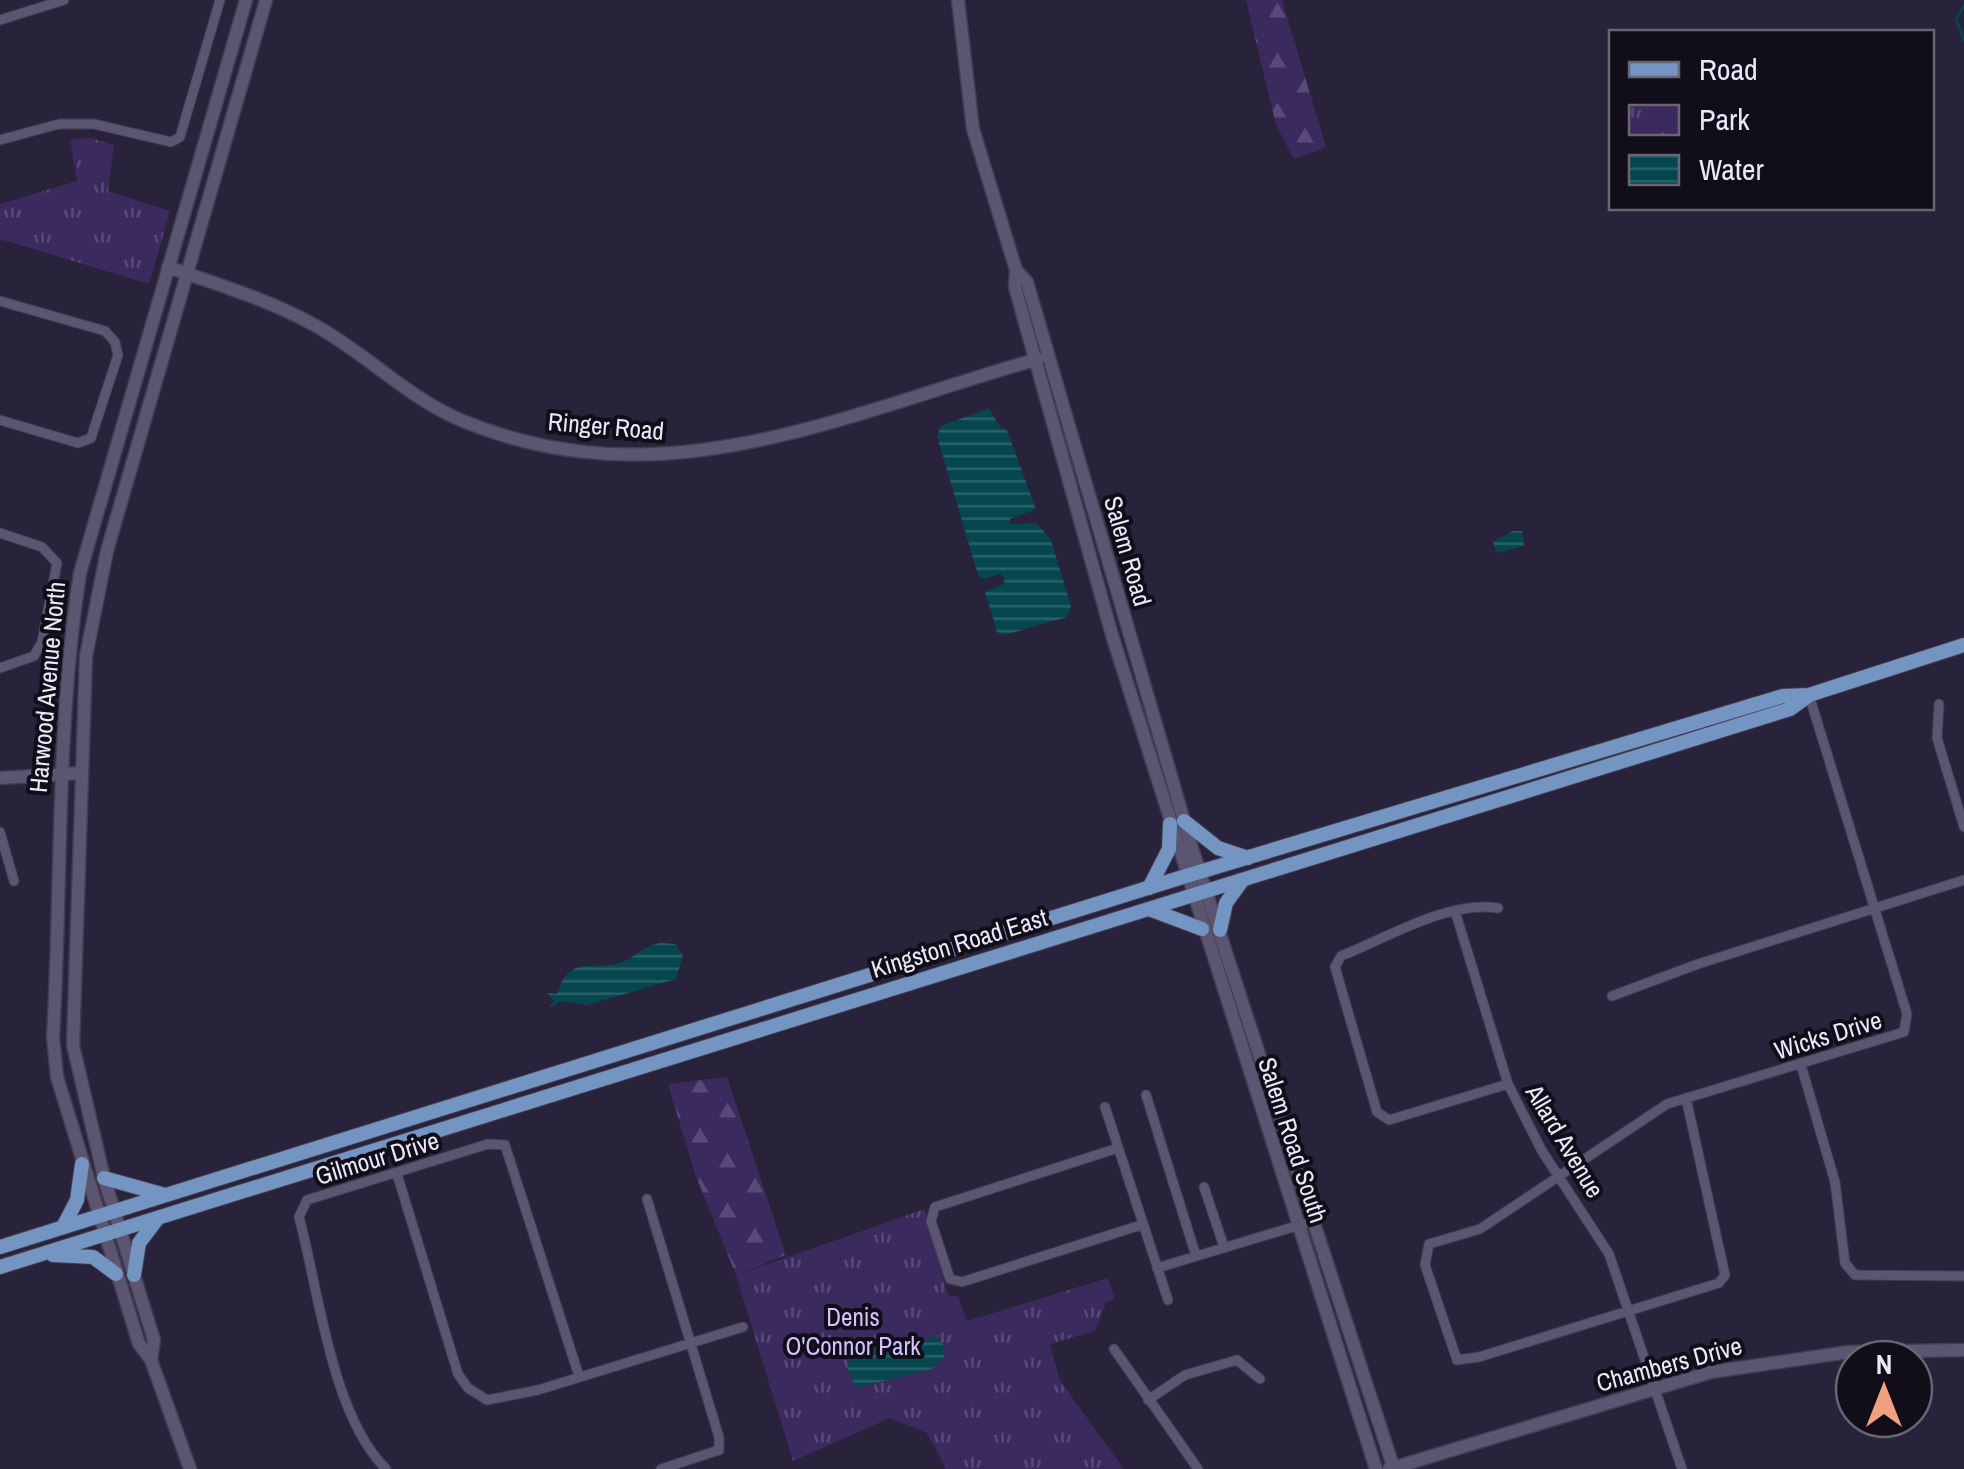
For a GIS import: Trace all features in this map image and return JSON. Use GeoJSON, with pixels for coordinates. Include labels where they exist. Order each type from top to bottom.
{"type":"FeatureCollection","features":[{"type":"Feature","properties":{"kind":"main road","name":"Harwood Avenue North"},"geometry":{"type":"LineString","coordinates":[[151,1360],[139,1344],[57,1077],[53,1037],[59,773],[68,656],[80,572],[246,0]]}},
{"type":"Feature","properties":{"kind":"main road","name":"Harwood Avenue North"},"geometry":{"type":"LineString","coordinates":[[151,1360],[154,1340],[104,1178],[73,1045],[86,656],[107,551],[266,0]]}},
{"type":"Feature","properties":{"kind":"main road","name":"Salem Road"},"geometry":{"type":"LineString","coordinates":[[958,0],[973,130],[1016,270],[1015,287],[1041,359],[1177,822],[1192,848]]}},
{"type":"Feature","properties":{"kind":"main road","name":"Ringer Road"},"geometry":{"type":"LineString","coordinates":[[168,267],[256,297],[318,326],[462,421],[533,442],[642,457],[759,443],[896,406],[1041,359]]}},
{"type":"Feature","properties":{"kind":"main road","name":"Kingston Road East"},"geometry":{"type":"LineString","coordinates":[[0,1247],[1193,874],[1772,700],[1809,695],[1964,646]]}},
{"type":"Feature","properties":{"kind":"main road","name":"Kingston Road East"},"geometry":{"type":"LineString","coordinates":[[0,1267],[1790,709],[1809,695]]}},
{"type":"Feature","properties":{"kind":"main road"},"geometry":{"type":"LineString","coordinates":[[0,778],[81,773]]}},
{"type":"Feature","properties":{"kind":"main road"},"geometry":{"type":"LineString","coordinates":[[1148,888],[1177,822],[1218,848],[1248,858]]}},
{"type":"Feature","properties":{"kind":"main road","name":"Salem Road South"},"geometry":{"type":"LineString","coordinates":[[1177,822],[1199,893],[1220,930],[1392,1469]]}},
{"type":"Feature","properties":{"kind":"main road","name":"Salem Road South"},"geometry":{"type":"LineString","coordinates":[[1192,848],[1193,874]]}},
{"type":"Feature","properties":{"kind":"main road"},"geometry":{"type":"LineString","coordinates":[[1220,930],[1226,903],[1245,879]]}},
{"type":"Feature","properties":{"kind":"main road","name":"Salem Road South"},"geometry":{"type":"LineString","coordinates":[[1199,893],[1202,929],[1376,1469]]}},
{"type":"Feature","properties":{"kind":"main road"},"geometry":{"type":"LineString","coordinates":[[1148,909],[1202,929]]}},
{"type":"Feature","properties":{"kind":"main road"},"geometry":{"type":"LineString","coordinates":[[62,1227],[78,1200],[82,1164]]}},
{"type":"Feature","properties":{"kind":"main road"},"geometry":{"type":"LineString","coordinates":[[104,1178],[165,1196]]}},
{"type":"Feature","properties":{"kind":"main road"},"geometry":{"type":"LineString","coordinates":[[134,1275],[139,1243],[159,1217]]}},
{"type":"Feature","properties":{"kind":"main road"},"geometry":{"type":"LineString","coordinates":[[42,1254],[93,1257],[116,1274]]}},
{"type":"Feature","properties":{"kind":"main road","name":"Chambers Drive"},"geometry":{"type":"LineString","coordinates":[[1392,1469],[1654,1386],[1766,1362],[1850,1352],[1964,1350]]}},
{"type":"Feature","properties":{"kind":"main road"},"geometry":{"type":"LineString","coordinates":[[151,1360],[190,1469]]}},
{"type":"Feature","properties":{"kind":"street"},"geometry":{"type":"LineString","coordinates":[[0,20],[64,0]]}},
{"type":"Feature","properties":{"kind":"street"},"geometry":{"type":"LineString","coordinates":[[0,140],[59,124],[94,124],[171,142],[180,136],[220,0]]}},
{"type":"Feature","properties":{"kind":"street"},"geometry":{"type":"LineString","coordinates":[[0,301],[105,332],[115,342],[118,355],[90,438],[78,443],[0,420]]}},
{"type":"Feature","properties":{"kind":"street"},"geometry":{"type":"LineString","coordinates":[[0,533],[42,547],[57,563],[42,642],[34,656],[0,668]]}},
{"type":"Feature","properties":{"kind":"street","name":"Wicks Drive"},"geometry":{"type":"LineString","coordinates":[[1630,1309],[1479,1357],[1457,1360],[1424,1253],[1429,1244],[1480,1229],[1645,1116],[1686,1098],[1904,1032],[1906,1014],[1809,695]]}},
{"type":"Feature","properties":{"kind":"street"},"geometry":{"type":"LineString","coordinates":[[1939,704],[1937,738],[1964,827]]}},
{"type":"Feature","properties":{"kind":"street"},"geometry":{"type":"LineString","coordinates":[[0,832],[14,881]]}},
{"type":"Feature","properties":{"kind":"street"},"geometry":{"type":"LineString","coordinates":[[1612,996],[1964,880]]}},
{"type":"Feature","properties":{"kind":"street"},"geometry":{"type":"LineString","coordinates":[[1498,908],[1480,905],[1455,912],[1341,956],[1334,967],[1378,1112],[1389,1120],[1508,1084]]}},
{"type":"Feature","properties":{"kind":"street","name":"Allard Avenue"},"geometry":{"type":"LineString","coordinates":[[1455,912],[1508,1084],[1524,1121],[1609,1254],[1682,1469]]}},
{"type":"Feature","properties":{"kind":"street"},"geometry":{"type":"LineString","coordinates":[[1801,1064],[1835,1182],[1845,1263],[1855,1276],[1964,1276]]}},
{"type":"Feature","properties":{"kind":"street"},"geometry":{"type":"LineString","coordinates":[[1146,1094],[1196,1256]]}},
{"type":"Feature","properties":{"kind":"street"},"geometry":{"type":"LineString","coordinates":[[1630,1309],[1719,1282],[1726,1276],[1686,1098]]}},
{"type":"Feature","properties":{"kind":"street"},"geometry":{"type":"LineString","coordinates":[[1105,1107],[1168,1300]]}},
{"type":"Feature","properties":{"kind":"street","name":"Gilmour Drive"},"geometry":{"type":"LineString","coordinates":[[386,1469],[357,1431],[313,1286],[299,1217],[307,1200],[488,1144],[505,1146],[579,1376]]}},
{"type":"Feature","properties":{"kind":"street"},"geometry":{"type":"LineString","coordinates":[[1118,1148],[935,1207],[932,1221],[950,1279],[962,1282],[1141,1224]]}},
{"type":"Feature","properties":{"kind":"street"},"geometry":{"type":"LineString","coordinates":[[397,1174],[451,1353],[468,1388],[486,1400],[743,1327]]}},
{"type":"Feature","properties":{"kind":"street"},"geometry":{"type":"LineString","coordinates":[[1204,1187],[1224,1247]]}},
{"type":"Feature","properties":{"kind":"street"},"geometry":{"type":"LineString","coordinates":[[647,1198],[692,1343],[718,1450],[661,1469]]}},
{"type":"Feature","properties":{"kind":"street"},"geometry":{"type":"LineString","coordinates":[[1157,1268],[1313,1221]]}},
{"type":"Feature","properties":{"kind":"street"},"geometry":{"type":"LineString","coordinates":[[1114,1349],[1198,1469]]}},
{"type":"Feature","properties":{"kind":"street"},"geometry":{"type":"LineString","coordinates":[[1148,1400],[1185,1375],[1237,1360],[1260,1379]]}},
{"type":"Feature","properties":{"kind":"green space"},"geometry":{"type":"Polygon","coordinates":[[[1246,0],[1282,0],[1326,147],[1294,159],[1276,125],[1246,0]]]}},
{"type":"Feature","properties":{"kind":"green space"},"geometry":{"type":"Polygon","coordinates":[[[90,138],[114,145],[108,191],[170,211],[149,284],[0,239],[0,204],[77,181],[70,139],[90,138]]]}},
{"type":"Feature","properties":{"kind":"green space"},"geometry":{"type":"Polygon","coordinates":[[[727,1077],[786,1255],[736,1275],[695,1174],[668,1084],[727,1077]]]}},
{"type":"Feature","properties":{"kind":"green space","name":"Denis O'Connor Park"},"geometry":{"type":"Polygon","coordinates":[[[925,1209],[948,1296],[958,1296],[967,1321],[1108,1278],[1115,1299],[1106,1302],[1095,1331],[1050,1344],[1060,1381],[1124,1469],[946,1469],[927,1433],[890,1418],[793,1461],[736,1275],[925,1209]]]}},
{"type":"Feature","properties":{"kind":"water"},"geometry":{"type":"Polygon","coordinates":[[[989,408],[1000,427],[1007,430],[1036,509],[1010,519],[1010,524],[1036,523],[1051,540],[1071,606],[1067,617],[1005,635],[997,632],[985,592],[1004,584],[1004,578],[1001,574],[982,579],[978,575],[937,436],[941,426],[989,408]]]}},
{"type":"Feature","properties":{"kind":"water"},"geometry":{"type":"Polygon","coordinates":[[[1513,531],[1522,531],[1524,546],[1497,553],[1493,542],[1513,531]]]}},
{"type":"Feature","properties":{"kind":"water"},"geometry":{"type":"Polygon","coordinates":[[[660,943],[675,944],[683,955],[676,979],[587,1005],[561,1001],[550,1007],[554,1001],[547,993],[557,994],[574,969],[622,962],[660,943]]]}},
{"type":"Feature","properties":{"kind":"water"},"geometry":{"type":"Polygon","coordinates":[[[935,1335],[944,1346],[944,1357],[932,1369],[855,1388],[847,1365],[859,1348],[892,1342],[905,1353],[935,1335]]]}},
{"type":"Feature","properties":{"kind":"waterway"},"geometry":{"type":"LineString","coordinates":[[1964,6],[1956,19],[1964,40]]}}]}
